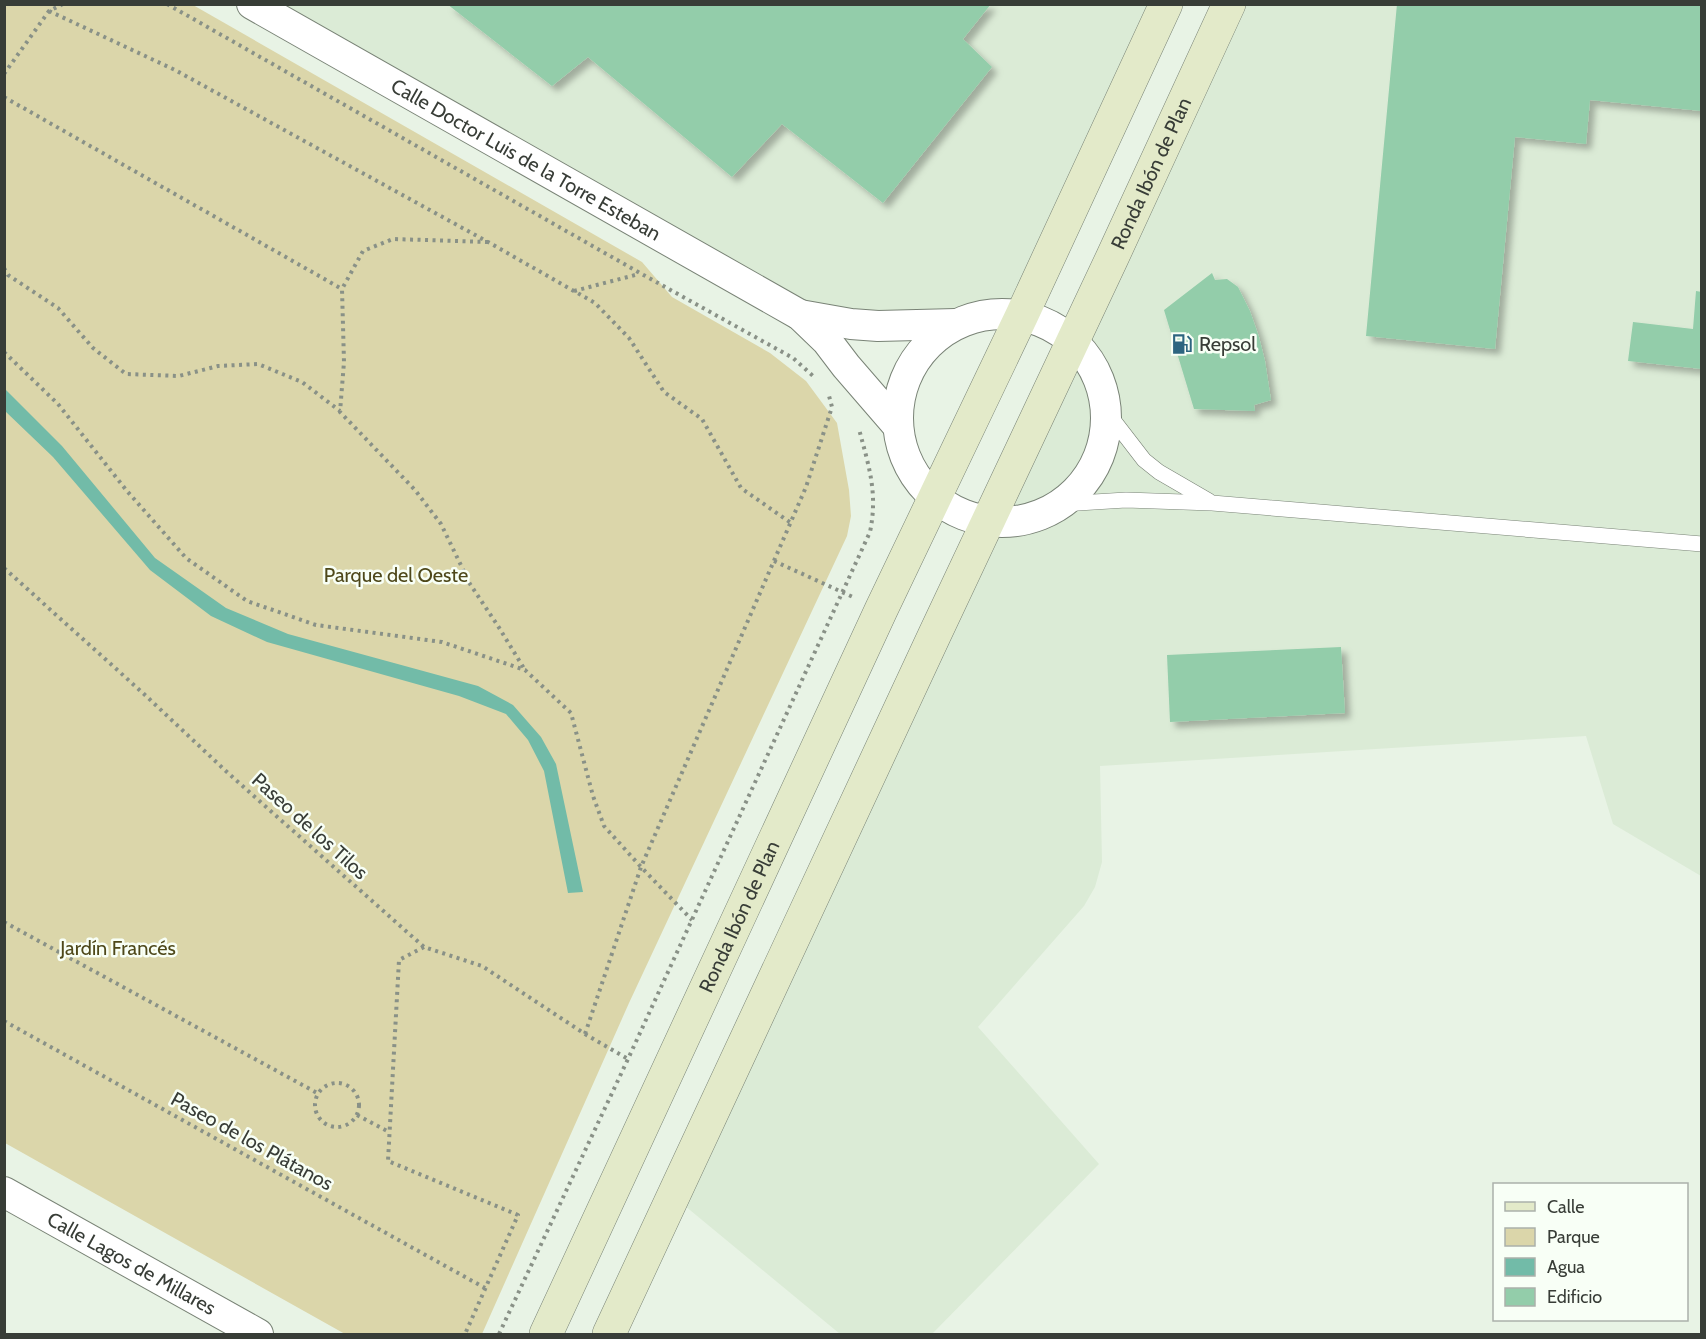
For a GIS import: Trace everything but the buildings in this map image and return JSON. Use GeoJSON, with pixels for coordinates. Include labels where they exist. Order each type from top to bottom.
{"type":"FeatureCollection","features":[{"type":"Feature","properties":{"kind":"main road","name":"Ronda Ibón de Plan"},"geometry":{"type":"LineString","coordinates":[[546,1335],[1166,4]]}},
{"type":"Feature","properties":{"kind":"main road","name":"Ronda Ibón de Plan"},"geometry":{"type":"LineString","coordinates":[[609,1335],[1229,4]]}},
{"type":"Feature","properties":{"kind":"street","name":"Calle Doctor Luis de la Torre Esteban"},"geometry":{"type":"LineString","coordinates":[[252,4],[800,315]]}},
{"type":"Feature","properties":{"kind":"street"},"geometry":{"type":"LineString","coordinates":[[998,313],[1022,315],[1049,325],[1073,341],[1090,361],[1101,386],[1107,412],[1103,447],[1087,479],[1062,504],[1031,519],[1014,522],[987,522],[959,514],[934,498],[909,468],[902,452],[897,425],[901,389],[916,357],[942,332],[978,316],[998,313]]}},
{"type":"Feature","properties":{"kind":"street"},"geometry":{"type":"LineString","coordinates":[[800,315],[878,326],[956,324]]}},
{"type":"Feature","properties":{"kind":"street"},"geometry":{"type":"LineString","coordinates":[[800,315],[827,340],[846,366],[897,425]]}},
{"type":"Feature","properties":{"kind":"street","name":"Calle Lagos de Millares"},"geometry":{"type":"LineString","coordinates":[[4,1192],[258,1335]]}},
{"type":"Feature","properties":{"kind":"lane"},"geometry":{"type":"LineString","coordinates":[[1107,412],[1144,460],[1159,472],[1212,502]]}},
{"type":"Feature","properties":{"kind":"lane"},"geometry":{"type":"LineString","coordinates":[[1062,504],[1126,500],[1212,502],[1701,544]]}},
{"type":"Feature","properties":{"kind":"path"},"geometry":{"type":"LineString","coordinates":[[4,74],[49,11],[63,4]]}},
{"type":"Feature","properties":{"kind":"path"},"geometry":{"type":"LineString","coordinates":[[167,4],[793,358],[815,378]]}},
{"type":"Feature","properties":{"kind":"path"},"geometry":{"type":"LineString","coordinates":[[49,11],[175,70],[595,303],[629,338],[664,392],[702,419],[741,488],[791,523]]}},
{"type":"Feature","properties":{"kind":"path"},"geometry":{"type":"LineString","coordinates":[[4,97],[342,289]]}},
{"type":"Feature","properties":{"kind":"path"},"geometry":{"type":"LineString","coordinates":[[340,412],[344,362],[342,289],[363,251],[393,238],[488,242]]}},
{"type":"Feature","properties":{"kind":"path"},"geometry":{"type":"LineString","coordinates":[[4,268],[9,274],[58,308],[93,348],[126,374],[179,376],[218,366],[258,364],[302,382],[340,412],[415,489],[441,524],[470,584],[525,670],[571,713],[593,796],[604,826],[692,920]]}},
{"type":"Feature","properties":{"kind":"path"},"geometry":{"type":"LineString","coordinates":[[574,291],[640,273]]}},
{"type":"Feature","properties":{"kind":"path"},"geometry":{"type":"LineString","coordinates":[[4,352],[58,404],[186,558],[247,601],[316,625],[442,642],[525,670]]}},
{"type":"Feature","properties":{"kind":"path"},"geometry":{"type":"LineString","coordinates":[[823,385],[837,398]]}},
{"type":"Feature","properties":{"kind":"path"},"geometry":{"type":"LineString","coordinates":[[585,1034],[641,867],[806,487],[832,407],[829,393]]}},
{"type":"Feature","properties":{"kind":"path"},"geometry":{"type":"LineString","coordinates":[[499,1335],[870,532],[874,512],[870,470],[854,420]]}},
{"type":"Feature","properties":{"kind":"path"},"geometry":{"type":"LineString","coordinates":[[774,561],[842,592]]}},
{"type":"Feature","properties":{"kind":"path","name":"Paseo de los Tilos"},"geometry":{"type":"LineString","coordinates":[[4,568],[229,774],[424,947],[482,966],[585,1034],[628,1059]]}},
{"type":"Feature","properties":{"kind":"path"},"geometry":{"type":"LineString","coordinates":[[4,922],[319,1094]]}},
{"type":"Feature","properties":{"kind":"path"},"geometry":{"type":"LineString","coordinates":[[424,947],[399,960],[388,1161],[518,1215],[465,1335]]}},
{"type":"Feature","properties":{"kind":"path","name":"Paseo de los Plátanos"},"geometry":{"type":"LineString","coordinates":[[4,1021],[485,1288]]}},
{"type":"Feature","properties":{"kind":"path"},"geometry":{"type":"LineString","coordinates":[[337,1083],[351,1088],[358,1100],[357,1115],[347,1125],[333,1127],[321,1120],[315,1107],[323,1088],[337,1083]]}},
{"type":"Feature","properties":{"kind":"path"},"geometry":{"type":"LineString","coordinates":[[357,1115],[389,1132]]}},
{"type":"Feature","properties":{"kind":"shaded area"},"geometry":{"type":"Polygon","coordinates":[[[246,5],[1166,5],[1022,313],[989,314],[965,322],[805,313],[246,5]]]}},
{"type":"Feature","properties":{"kind":"shaded area"},"geometry":{"type":"Polygon","coordinates":[[[1229,5],[1701,5],[1701,876],[1613,824],[1586,736],[1100,766],[1102,862],[1095,887],[1084,906],[978,1027],[1099,1164],[932,1334],[840,1334],[673,1196],[1229,5]]]}},
{"type":"Feature","properties":{"kind":"green space","name":"Parque del Oeste"},"geometry":{"type":"Polygon","coordinates":[[[5,5],[193,5],[642,262],[672,297],[770,353],[806,381],[837,423],[849,490],[851,516],[847,536],[629,1003],[482,1334],[345,1334],[5,1143],[5,5]]]}},
{"type":"Feature","properties":{"kind":"water"},"geometry":{"type":"Polygon","coordinates":[[[5,389],[62,446],[155,558],[226,608],[288,634],[478,686],[513,705],[541,737],[556,764],[583,892],[568,893],[544,771],[528,740],[506,714],[459,696],[267,642],[211,616],[150,570],[53,457],[5,411],[5,389]]]}},
{"type":"Feature","properties":{"kind":"place","name":"Repsol"},"geometry":{"type":"Point","coordinates":[1182,344]}},
{"type":"Feature","properties":{"kind":"park label","name":"Jardín Francés"},"geometry":{"type":"Point","coordinates":[118,948]}}]}
